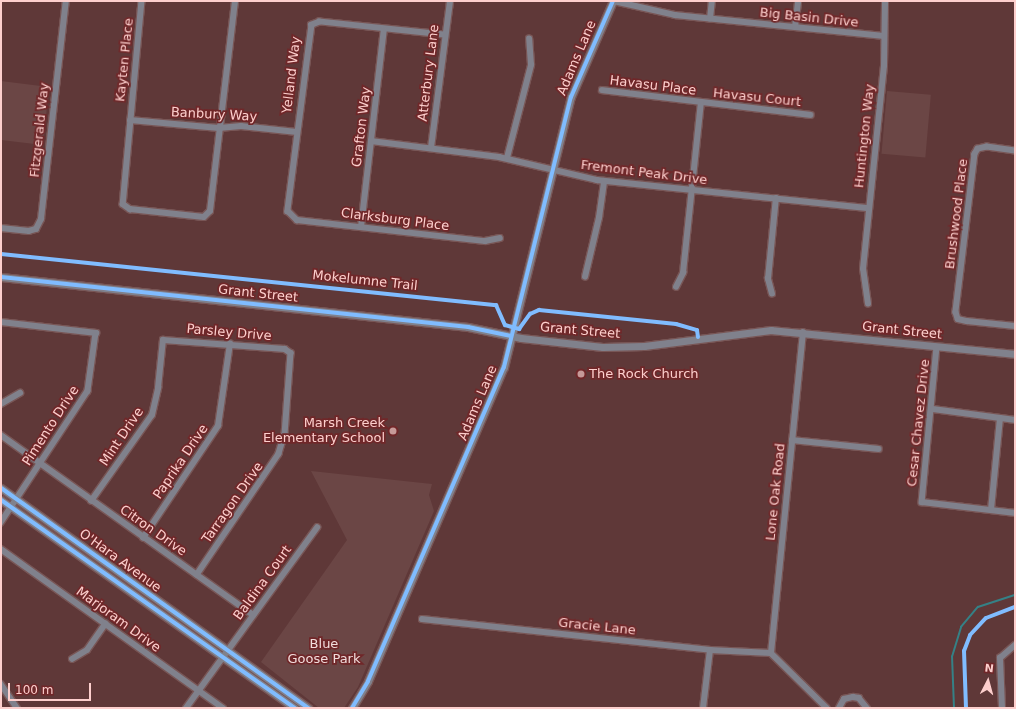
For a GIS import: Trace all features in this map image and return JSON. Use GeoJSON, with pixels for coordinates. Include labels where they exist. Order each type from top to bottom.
{"type":"FeatureCollection","features":[{"type":"Feature","properties":{"kind":"street","name":"Fitzgerald Way"},"geometry":{"type":"LineString","coordinates":[[3,228],[29,231],[36,229],[41,219],[66,1]]}},
{"type":"Feature","properties":{"kind":"street","name":"Kayten Place"},"geometry":{"type":"LineString","coordinates":[[142,1],[130,120],[124,206],[204,216],[210,211],[219,128]]}},
{"type":"Feature","properties":{"kind":"street"},"geometry":{"type":"LineString","coordinates":[[219,128],[235,1]]}},
{"type":"Feature","properties":{"kind":"street","name":"Atterbury Lane"},"geometry":{"type":"LineString","coordinates":[[431,148],[444,35],[450,1]]}},
{"type":"Feature","properties":{"kind":"street","name":"Big Basin Drive"},"geometry":{"type":"LineString","coordinates":[[613,1],[659,13],[884,36]]}},
{"type":"Feature","properties":{"kind":"street","name":"Adams Lane"},"geometry":{"type":"LineString","coordinates":[[352,708],[368,681],[497,386],[574,90],[613,1]]}},
{"type":"Feature","properties":{"kind":"street"},"geometry":{"type":"LineString","coordinates":[[710,19],[712,1]]}},
{"type":"Feature","properties":{"kind":"street"},"geometry":{"type":"LineString","coordinates":[[796,27],[798,1]]}},
{"type":"Feature","properties":{"kind":"street","name":"Huntington Way"},"geometry":{"type":"LineString","coordinates":[[868,304],[863,269],[884,66],[884,1]]}},
{"type":"Feature","properties":{"kind":"street","name":"Yelland Way"},"geometry":{"type":"LineString","coordinates":[[290,215],[297,132],[312,25],[320,22],[444,35]]}},
{"type":"Feature","properties":{"kind":"street","name":"Grafton Way"},"geometry":{"type":"LineString","coordinates":[[361,227],[384,29]]}},
{"type":"Feature","properties":{"kind":"street"},"geometry":{"type":"LineString","coordinates":[[507,158],[531,65],[529,39]]}},
{"type":"Feature","properties":{"kind":"street","name":"Havasu Place"},"geometry":{"type":"LineString","coordinates":[[602,90],[701,103]]}},
{"type":"Feature","properties":{"kind":"street"},"geometry":{"type":"LineString","coordinates":[[676,287],[683,273],[701,103]]}},
{"type":"Feature","properties":{"kind":"street","name":"Havasu Court"},"geometry":{"type":"LineString","coordinates":[[701,103],[811,115]]}},
{"type":"Feature","properties":{"kind":"street","name":"Banbury Way"},"geometry":{"type":"LineString","coordinates":[[130,120],[219,128],[241,126],[297,132]]}},
{"type":"Feature","properties":{"kind":"street","name":"Fremont Peak Drive"},"geometry":{"type":"LineString","coordinates":[[371,141],[507,158],[604,181],[869,208]]}},
{"type":"Feature","properties":{"kind":"street","name":"Brushwood Place"},"geometry":{"type":"LineString","coordinates":[[1015,151],[987,147],[978,149],[975,154],[958,319],[1015,326]]}},
{"type":"Feature","properties":{"kind":"street"},"geometry":{"type":"LineString","coordinates":[[585,277],[600,218],[604,181]]}},
{"type":"Feature","properties":{"kind":"street"},"geometry":{"type":"LineString","coordinates":[[772,294],[768,280],[776,198]]}},
{"type":"Feature","properties":{"kind":"street","name":"Clarksburg Place"},"geometry":{"type":"LineString","coordinates":[[290,215],[297,220],[485,241],[500,238]]}},
{"type":"Feature","properties":{"kind":"street","name":"Grant Street"},"geometry":{"type":"LineString","coordinates":[[1,277],[460,326],[511,336],[623,347],[742,331],[803,333],[1015,354]]}},
{"type":"Feature","properties":{"kind":"street","name":"Pimento Drive"},"geometry":{"type":"LineString","coordinates":[[1,322],[96,333],[88,391],[1,523]]}},
{"type":"Feature","properties":{"kind":"street","name":"Lone Oak Road"},"geometry":{"type":"LineString","coordinates":[[771,653],[803,333]]}},
{"type":"Feature","properties":{"kind":"street","name":"Parsley Drive"},"geometry":{"type":"LineString","coordinates":[[170,338],[285,349]]}},
{"type":"Feature","properties":{"kind":"street","name":"Mint Drive"},"geometry":{"type":"LineString","coordinates":[[91,501],[152,415],[158,388],[160,346],[163,340],[170,338]]}},
{"type":"Feature","properties":{"kind":"street","name":"Paprika Drive"},"geometry":{"type":"LineString","coordinates":[[143,538],[218,426],[230,344]]}},
{"type":"Feature","properties":{"kind":"street","name":"Cesar Chavez Drive"},"geometry":{"type":"LineString","coordinates":[[937,347],[933,409],[922,502],[991,510]]}},
{"type":"Feature","properties":{"kind":"street","name":"Tarragon Drive"},"geometry":{"type":"LineString","coordinates":[[197,575],[278,454],[285,434],[293,358],[285,349]]}},
{"type":"Feature","properties":{"kind":"street"},"geometry":{"type":"LineString","coordinates":[[1,404],[20,393]]}},
{"type":"Feature","properties":{"kind":"street"},"geometry":{"type":"LineString","coordinates":[[933,409],[1015,420]]}},
{"type":"Feature","properties":{"kind":"street"},"geometry":{"type":"LineString","coordinates":[[1000,418],[991,510],[1015,513]]}},
{"type":"Feature","properties":{"kind":"street","name":"Citron Drive"},"geometry":{"type":"LineString","coordinates":[[1,435],[91,501],[253,615]]}},
{"type":"Feature","properties":{"kind":"street"},"geometry":{"type":"LineString","coordinates":[[792,440],[879,449]]}},
{"type":"Feature","properties":{"kind":"street","name":"O'Hara Avenue"},"geometry":{"type":"LineString","coordinates":[[1,488],[226,653],[295,708]]}},
{"type":"Feature","properties":{"kind":"street","name":"O'Hara Avenue"},"geometry":{"type":"LineString","coordinates":[[1,500],[308,708]]}},
{"type":"Feature","properties":{"kind":"street","name":"Baldina Court"},"geometry":{"type":"LineString","coordinates":[[186,708],[317,528]]}},
{"type":"Feature","properties":{"kind":"street","name":"Marjoram Drive"},"geometry":{"type":"LineString","coordinates":[[1,549],[223,708]]}},
{"type":"Feature","properties":{"kind":"street","name":"Gracie Lane"},"geometry":{"type":"LineString","coordinates":[[422,618],[710,650],[771,653]]}},
{"type":"Feature","properties":{"kind":"street"},"geometry":{"type":"LineString","coordinates":[[72,659],[86,650],[105,624]]}},
{"type":"Feature","properties":{"kind":"street"},"geometry":{"type":"LineString","coordinates":[[1002,708],[1000,658],[1015,645]]}},
{"type":"Feature","properties":{"kind":"street"},"geometry":{"type":"LineString","coordinates":[[703,708],[710,650]]}},
{"type":"Feature","properties":{"kind":"street"},"geometry":{"type":"LineString","coordinates":[[771,653],[827,708]]}},
{"type":"Feature","properties":{"kind":"street"},"geometry":{"type":"LineString","coordinates":[[1,684],[17,708]]}},
{"type":"Feature","properties":{"kind":"street"},"geometry":{"type":"LineString","coordinates":[[839,708],[844,699],[853,697],[859,698],[867,708]]}},
{"type":"Feature","properties":{"kind":"green space"},"geometry":{"type":"Polygon","coordinates":[[[1,81],[49,87],[43,145],[1,140],[1,81]]]}},
{"type":"Feature","properties":{"kind":"green space"},"geometry":{"type":"Polygon","coordinates":[[[887,91],[931,95],[925,158],[882,154],[887,91]]]}},
{"type":"Feature","properties":{"kind":"green space","name":"Blue Goose Park"},"geometry":{"type":"Polygon","coordinates":[[[311,471],[432,484],[429,495],[434,511],[358,687],[344,708],[319,708],[261,662],[347,540],[311,471]]]}},
{"type":"Feature","properties":{"kind":"waterway"},"geometry":{"type":"LineString","coordinates":[[954,708],[952,657],[961,627],[978,607],[1015,595]]}},
{"type":"Feature","properties":{"kind":"cycle path"},"geometry":{"type":"LineString","coordinates":[[352,708],[368,681],[504,367],[571,97],[613,1]]}},
{"type":"Feature","properties":{"kind":"cycle path","name":"Mokelumne Trail"},"geometry":{"type":"LineString","coordinates":[[1,254],[496,305],[505,325],[519,329],[530,314],[539,310],[676,324],[697,330],[698,337]]}},
{"type":"Feature","properties":{"kind":"cycle path"},"geometry":{"type":"LineString","coordinates":[[1,277],[468,327],[511,336]]}},
{"type":"Feature","properties":{"kind":"cycle path"},"geometry":{"type":"LineString","coordinates":[[1,488],[308,708]]}},
{"type":"Feature","properties":{"kind":"cycle path"},"geometry":{"type":"LineString","coordinates":[[1,500],[295,708]]}},
{"type":"Feature","properties":{"kind":"cycle path"},"geometry":{"type":"LineString","coordinates":[[966,708],[964,651],[970,635],[986,618],[1015,607]]}},
{"type":"Feature","properties":{"kind":"place","name":"The Rock Church"},"geometry":{"type":"Point","coordinates":[581,374]}},
{"type":"Feature","properties":{"kind":"place","name":"Marsh Creek Elementary School"},"geometry":{"type":"Point","coordinates":[393,431]}}]}
